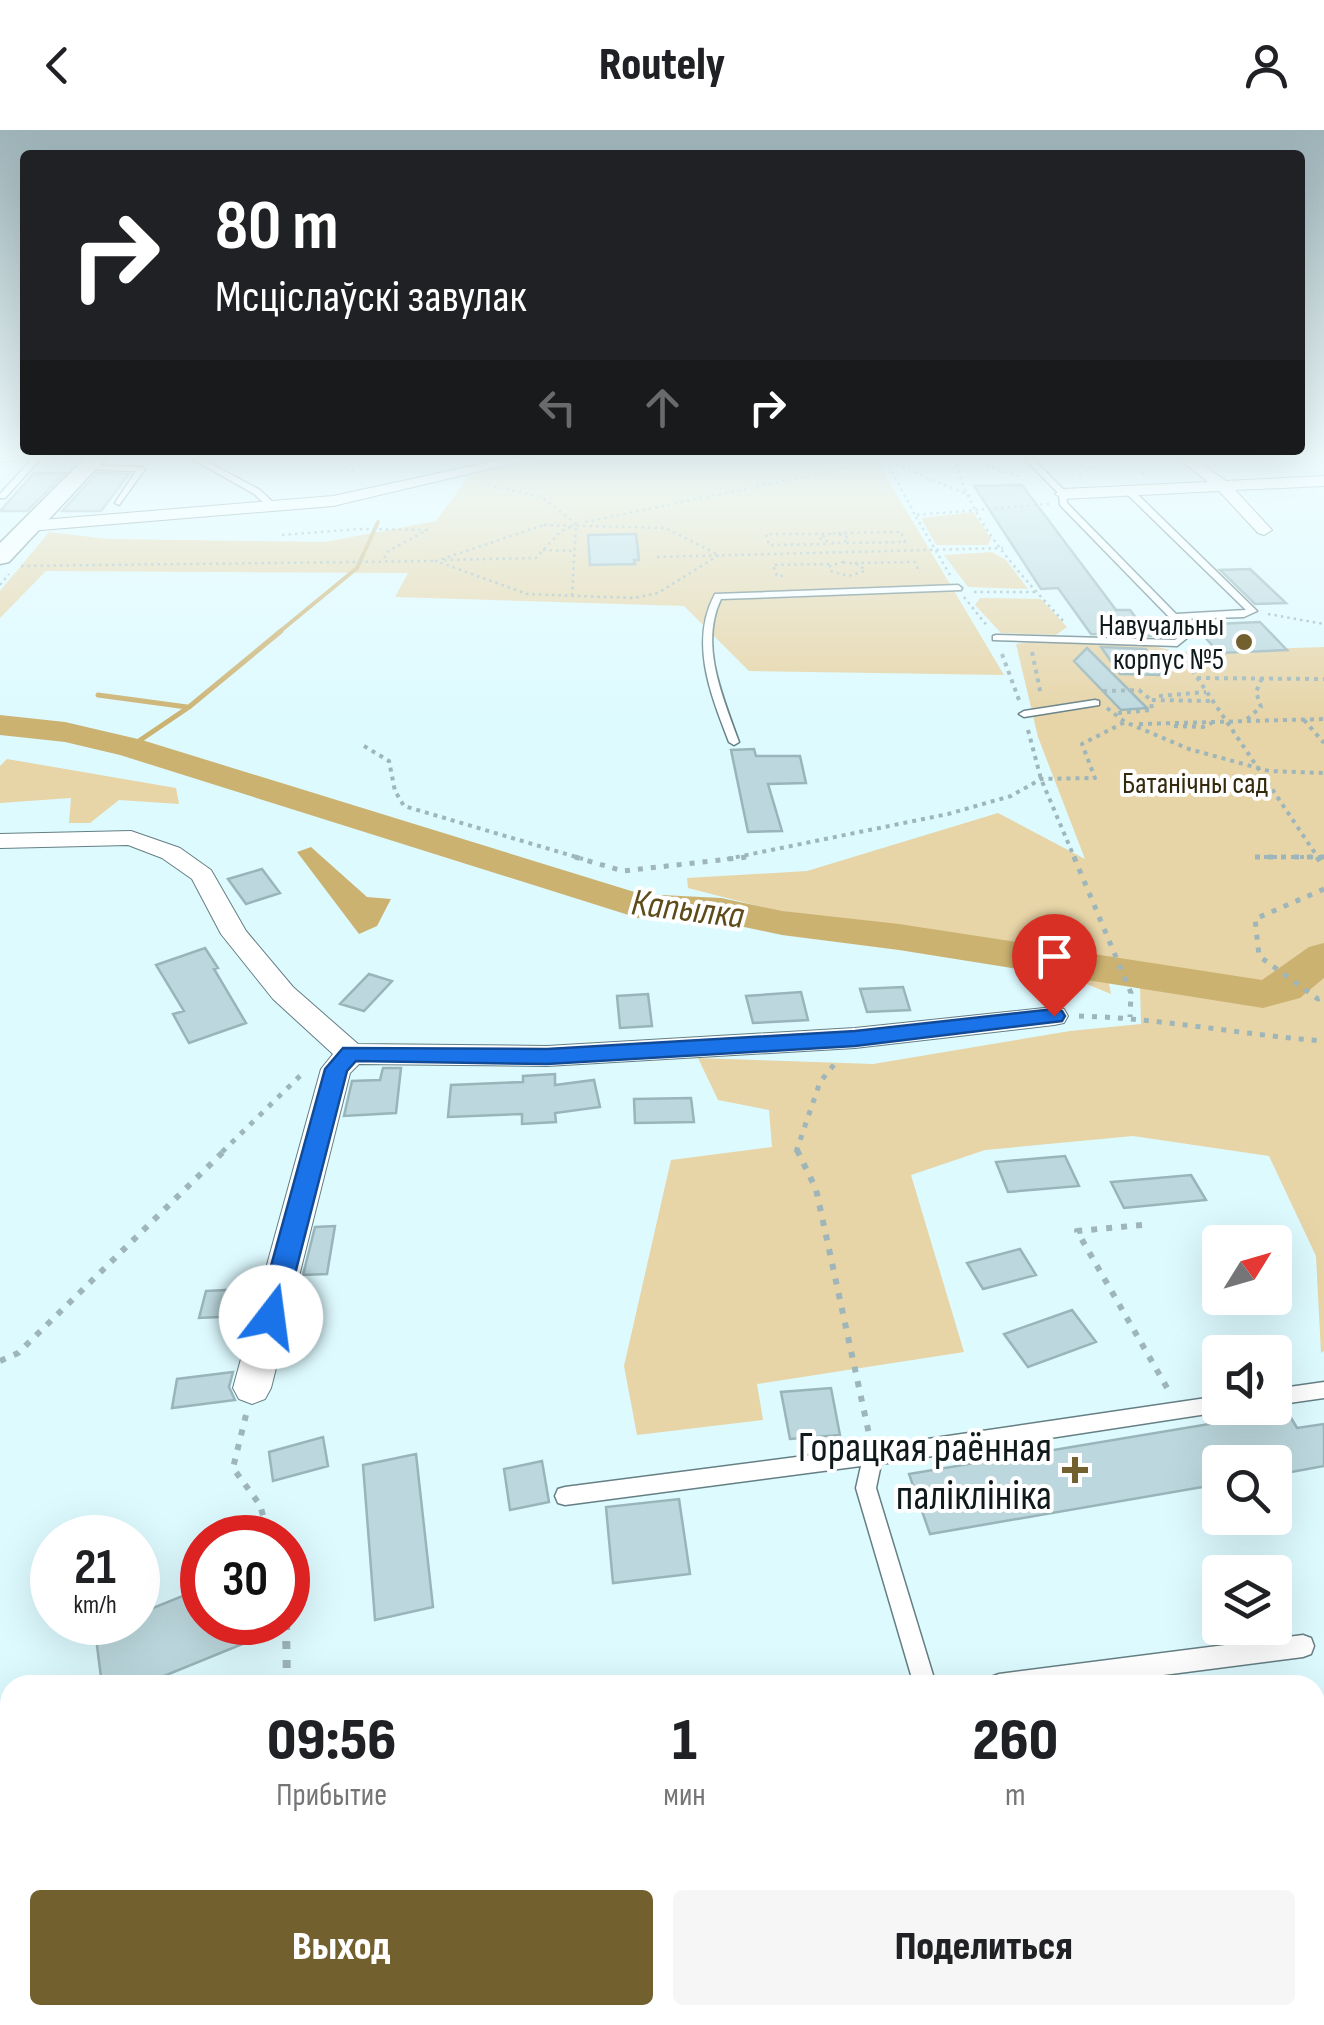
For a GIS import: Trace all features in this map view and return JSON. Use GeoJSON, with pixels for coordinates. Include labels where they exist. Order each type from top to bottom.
{"type":"FeatureCollection","features":[{"type":"Feature","properties":{"kind":"main road"},"geometry":{"type":"LineString","coordinates":[[1,575],[17,546]]}},
{"type":"Feature","properties":{"kind":"street"},"geometry":{"type":"LineString","coordinates":[[0,841],[131,838],[170,853],[202,875],[234,934],[283,993],[343,1047],[547,1056],[855,1038],[1054,1016]]}},
{"type":"Feature","properties":{"kind":"street"},"geometry":{"type":"LineString","coordinates":[[252,1388],[343,1047]]}},
{"type":"Feature","properties":{"kind":"lane"},"geometry":{"type":"LineString","coordinates":[[996,638],[1177,643],[1187,634],[1108,546]]}},
{"type":"Feature","properties":{"kind":"lane"},"geometry":{"type":"LineString","coordinates":[[1174,618],[1244,614],[1252,610],[1186,546]]}},
{"type":"Feature","properties":{"kind":"lane"},"geometry":{"type":"LineString","coordinates":[[734,742],[718,699],[709,652],[708,610],[718,596],[958,588]]}},
{"type":"Feature","properties":{"kind":"lane"},"geometry":{"type":"LineString","coordinates":[[1024,714],[1095,704]]}},
{"type":"Feature","properties":{"kind":"lane"},"geometry":{"type":"LineString","coordinates":[[1292,1394],[1324,1390]]}},
{"type":"Feature","properties":{"kind":"lane"},"geometry":{"type":"LineString","coordinates":[[565,1496],[874,1456],[1202,1407]]}},
{"type":"Feature","properties":{"kind":"lane"},"geometry":{"type":"LineString","coordinates":[[874,1456],[866,1488],[921,1675]]}},
{"type":"Feature","properties":{"kind":"lane"},"geometry":{"type":"LineString","coordinates":[[1076,1675],[1302,1646]]}},
{"type":"Feature","properties":{"kind":"path"},"geometry":{"type":"LineString","coordinates":[[382,561],[387,552],[397,546]]}},
{"type":"Feature","properties":{"kind":"path"},"geometry":{"type":"LineString","coordinates":[[436,560],[474,546]]}},
{"type":"Feature","properties":{"kind":"path"},"geometry":{"type":"LineString","coordinates":[[1,575],[16,566],[536,558],[546,546]]}},
{"type":"Feature","properties":{"kind":"path"},"geometry":{"type":"LineString","coordinates":[[572,597],[575,546]]}},
{"type":"Feature","properties":{"kind":"path"},"geometry":{"type":"LineString","coordinates":[[701,546],[719,556]]}},
{"type":"Feature","properties":{"kind":"path"},"geometry":{"type":"LineString","coordinates":[[834,546],[843,562]]}},
{"type":"Feature","properties":{"kind":"path"},"geometry":{"type":"LineString","coordinates":[[932,546],[958,588]]}},
{"type":"Feature","properties":{"kind":"path"},"geometry":{"type":"LineString","coordinates":[[658,556],[1003,548],[1036,592],[1079,638]]}},
{"type":"Feature","properties":{"kind":"path"},"geometry":{"type":"LineString","coordinates":[[543,550],[575,551]]}},
{"type":"Feature","properties":{"kind":"path"},"geometry":{"type":"LineString","coordinates":[[436,560],[528,594],[649,596],[719,556]]}},
{"type":"Feature","properties":{"kind":"path"},"geometry":{"type":"LineString","coordinates":[[792,576],[778,576],[774,565],[915,562],[921,575],[906,575]]}},
{"type":"Feature","properties":{"kind":"path"},"geometry":{"type":"LineString","coordinates":[[855,563],[865,569],[860,575]]}},
{"type":"Feature","properties":{"kind":"path"},"geometry":{"type":"LineString","coordinates":[[833,564],[829,569],[838,575]]}},
{"type":"Feature","properties":{"kind":"path"},"geometry":{"type":"LineString","coordinates":[[823,575],[875,575]]}},
{"type":"Feature","properties":{"kind":"path"},"geometry":{"type":"LineString","coordinates":[[1036,592],[960,592],[996,638],[1042,778],[1131,994],[1130,1016]]}},
{"type":"Feature","properties":{"kind":"path"},"geometry":{"type":"LineString","coordinates":[[1252,610],[1324,624]]}},
{"type":"Feature","properties":{"kind":"path"},"geometry":{"type":"LineString","coordinates":[[1021,638],[1033,653],[1045,711]]}},
{"type":"Feature","properties":{"kind":"path"},"geometry":{"type":"LineString","coordinates":[[1177,643],[1324,867]]}},
{"type":"Feature","properties":{"kind":"path"},"geometry":{"type":"LineString","coordinates":[[1197,678],[1324,678]]}},
{"type":"Feature","properties":{"kind":"path"},"geometry":{"type":"LineString","coordinates":[[1245,721],[1260,707],[1256,692],[1262,678]]}},
{"type":"Feature","properties":{"kind":"path"},"geometry":{"type":"LineString","coordinates":[[1108,688],[1140,690],[1150,699],[1152,710],[1118,713],[1095,704],[1101,700],[1098,694],[1108,688]]}},
{"type":"Feature","properties":{"kind":"path"},"geometry":{"type":"LineString","coordinates":[[1150,699],[1206,692]]}},
{"type":"Feature","properties":{"kind":"path"},"geometry":{"type":"LineString","coordinates":[[1150,699],[1212,701]]}},
{"type":"Feature","properties":{"kind":"path"},"geometry":{"type":"LineString","coordinates":[[1118,713],[1125,722]]}},
{"type":"Feature","properties":{"kind":"path"},"geometry":{"type":"LineString","coordinates":[[364,746],[389,761],[394,790],[404,806],[623,870],[746,857],[948,814],[1011,796],[1042,778],[1095,778],[1082,744],[1125,722],[1204,728],[1215,722],[1324,719]]}},
{"type":"Feature","properties":{"kind":"path"},"geometry":{"type":"LineString","coordinates":[[1304,720],[1324,743]]}},
{"type":"Feature","properties":{"kind":"path"},"geometry":{"type":"LineString","coordinates":[[1136,724],[1190,749],[1258,767],[1324,772]]}},
{"type":"Feature","properties":{"kind":"path"},"geometry":{"type":"LineString","coordinates":[[1255,857],[1321,857]]}},
{"type":"Feature","properties":{"kind":"path"},"geometry":{"type":"LineString","coordinates":[[1321,998],[1259,956],[1255,919],[1324,889]]}},
{"type":"Feature","properties":{"kind":"path"},"geometry":{"type":"LineString","coordinates":[[1054,1016],[1130,1016],[1233,1034],[1324,1043]]}},
{"type":"Feature","properties":{"kind":"path"},"geometry":{"type":"LineString","coordinates":[[855,1038],[820,1082],[796,1153],[816,1188],[874,1456]]}},
{"type":"Feature","properties":{"kind":"path"},"geometry":{"type":"LineString","coordinates":[[0,1361],[18,1353],[343,1047]]}},
{"type":"Feature","properties":{"kind":"path"},"geometry":{"type":"LineString","coordinates":[[1142,1225],[1077,1231],[1180,1410]]}},
{"type":"Feature","properties":{"kind":"path"},"geometry":{"type":"LineString","coordinates":[[252,1388],[234,1468],[263,1515]]}},
{"type":"Feature","properties":{"kind":"path"},"geometry":{"type":"LineString","coordinates":[[286,1645],[287,1675]]}},
{"type":"Feature","properties":{"kind":"green space"},"geometry":{"type":"Polygon","coordinates":[[[37,546],[928,546],[1004,675],[749,671],[684,606],[395,597],[408,573],[46,571],[0,618],[0,591],[37,546]]]}},
{"type":"Feature","properties":{"kind":"green space"},"geometry":{"type":"Polygon","coordinates":[[[992,552],[1006,560],[1028,589],[968,587],[944,555],[992,552]]]}},
{"type":"Feature","properties":{"kind":"green space"},"geometry":{"type":"Polygon","coordinates":[[[980,598],[1041,599],[1067,627],[1056,635],[1001,633],[975,605],[980,598]]]}},
{"type":"Feature","properties":{"kind":"green space","name":"Батанічны сад"},"geometry":{"type":"Polygon","coordinates":[[[1016,644],[1149,645],[1179,652],[1324,647],[1324,1351],[1321,1353],[1316,1256],[1269,1156],[1133,1136],[985,1150],[911,1175],[964,1352],[757,1384],[763,1420],[637,1435],[624,1366],[671,1160],[772,1147],[769,1110],[718,1100],[698,1058],[873,1064],[1070,1031],[1141,1024],[1140,987],[1134,967],[1105,963],[1111,994],[996,947],[782,912],[688,888],[687,878],[807,871],[998,813],[1085,859],[1038,737],[1016,644]]]}},
{"type":"Feature","properties":{"kind":"green space"},"geometry":{"type":"Polygon","coordinates":[[[7,759],[176,788],[179,804],[119,800],[90,823],[69,823],[71,798],[0,803],[0,766],[7,759]]]}},
{"type":"Feature","properties":{"kind":"shaded area"},"geometry":{"type":"Polygon","coordinates":[[[311,847],[367,897],[391,899],[377,926],[359,934],[297,852],[311,847]]]}},
{"type":"Feature","properties":{"kind":"building"},"geometry":{"type":"Polygon","coordinates":[[[589,546],[637,546],[639,560],[634,560],[635,564],[590,565],[589,546]]]}},
{"type":"Feature","properties":{"kind":"building"},"geometry":{"type":"Polygon","coordinates":[[[1013,546],[1068,546],[1116,610],[1130,610],[1150,636],[1091,634],[1058,588],[1041,589],[1013,546]]]}},
{"type":"Feature","properties":{"kind":"building"},"geometry":{"type":"Polygon","coordinates":[[[1250,569],[1286,603],[1255,604],[1220,570],[1250,569]]]}},
{"type":"Feature","properties":{"kind":"building","name":"Навучальны корпус №5"},"geometry":{"type":"Polygon","coordinates":[[[1260,622],[1287,650],[1219,653],[1194,625],[1260,622]]]}},
{"type":"Feature","properties":{"kind":"building"},"geometry":{"type":"Polygon","coordinates":[[[1101,647],[1146,649],[1161,675],[1120,674],[1101,647]]]}},
{"type":"Feature","properties":{"kind":"building"},"geometry":{"type":"Polygon","coordinates":[[[1087,648],[1147,708],[1121,710],[1074,661],[1087,648]]]}},
{"type":"Feature","properties":{"kind":"building"},"geometry":{"type":"Polygon","coordinates":[[[754,749],[756,756],[800,756],[806,783],[768,784],[782,831],[748,832],[731,750],[754,749]]]}},
{"type":"Feature","properties":{"kind":"building"},"geometry":{"type":"Polygon","coordinates":[[[262,869],[280,893],[246,904],[228,879],[262,869]]]}},
{"type":"Feature","properties":{"kind":"building"},"geometry":{"type":"Polygon","coordinates":[[[205,948],[246,1023],[189,1043],[173,1014],[184,1011],[156,965],[205,948]]]}},
{"type":"Feature","properties":{"kind":"building"},"geometry":{"type":"Polygon","coordinates":[[[369,974],[392,981],[364,1011],[340,1004],[369,974]]]}},
{"type":"Feature","properties":{"kind":"building"},"geometry":{"type":"Polygon","coordinates":[[[903,987],[910,1010],[867,1012],[860,989],[903,987]]]}},
{"type":"Feature","properties":{"kind":"building"},"geometry":{"type":"Polygon","coordinates":[[[801,992],[808,1020],[753,1023],[746,996],[801,992]]]}},
{"type":"Feature","properties":{"kind":"building"},"geometry":{"type":"Polygon","coordinates":[[[648,994],[652,1026],[620,1028],[617,996],[648,994]]]}},
{"type":"Feature","properties":{"kind":"building"},"geometry":{"type":"Polygon","coordinates":[[[383,1068],[401,1068],[396,1113],[344,1116],[352,1081],[380,1080],[383,1068]]]}},
{"type":"Feature","properties":{"kind":"building"},"geometry":{"type":"Polygon","coordinates":[[[555,1074],[555,1085],[594,1080],[600,1107],[555,1113],[556,1122],[522,1124],[522,1114],[448,1117],[451,1085],[523,1082],[523,1076],[555,1074]]]}},
{"type":"Feature","properties":{"kind":"building"},"geometry":{"type":"Polygon","coordinates":[[[691,1098],[694,1122],[635,1123],[634,1099],[691,1098]]]}},
{"type":"Feature","properties":{"kind":"building"},"geometry":{"type":"Polygon","coordinates":[[[1065,1156],[1079,1186],[1008,1192],[996,1162],[1065,1156]]]}},
{"type":"Feature","properties":{"kind":"building"},"geometry":{"type":"Polygon","coordinates":[[[1191,1175],[1206,1200],[1124,1208],[1111,1182],[1191,1175]]]}},
{"type":"Feature","properties":{"kind":"building"},"geometry":{"type":"Polygon","coordinates":[[[335,1226],[327,1274],[303,1275],[315,1227],[335,1226]]]}},
{"type":"Feature","properties":{"kind":"building"},"geometry":{"type":"Polygon","coordinates":[[[1020,1249],[1036,1275],[983,1289],[967,1263],[1020,1249]]]}},
{"type":"Feature","properties":{"kind":"building"},"geometry":{"type":"Polygon","coordinates":[[[245,1289],[239,1316],[199,1318],[206,1291],[245,1289]]]}},
{"type":"Feature","properties":{"kind":"building"},"geometry":{"type":"Polygon","coordinates":[[[1072,1310],[1096,1342],[1028,1367],[1004,1334],[1072,1310]]]}},
{"type":"Feature","properties":{"kind":"building"},"geometry":{"type":"Polygon","coordinates":[[[233,1372],[229,1387],[235,1400],[172,1408],[177,1379],[233,1372]]]}},
{"type":"Feature","properties":{"kind":"building"},"geometry":{"type":"Polygon","coordinates":[[[831,1388],[840,1435],[790,1439],[781,1392],[831,1388]]]}},
{"type":"Feature","properties":{"kind":"building","name":"Горацкая раённая паліклініка"},"geometry":{"type":"Polygon","coordinates":[[[1292,1420],[1297,1428],[1324,1424],[1324,1466],[1292,1472],[1292,1445],[1202,1445],[1202,1487],[930,1534],[909,1474],[1203,1425],[1292,1425],[1292,1420]]]}},
{"type":"Feature","properties":{"kind":"building"},"geometry":{"type":"Polygon","coordinates":[[[323,1437],[328,1466],[273,1481],[269,1452],[323,1437]]]}},
{"type":"Feature","properties":{"kind":"building"},"geometry":{"type":"Polygon","coordinates":[[[416,1454],[433,1607],[375,1620],[363,1465],[416,1454]]]}},
{"type":"Feature","properties":{"kind":"building"},"geometry":{"type":"Polygon","coordinates":[[[542,1461],[549,1502],[510,1510],[504,1469],[542,1461]]]}},
{"type":"Feature","properties":{"kind":"building"},"geometry":{"type":"Polygon","coordinates":[[[679,1499],[690,1574],[613,1583],[606,1507],[679,1499]]]}},
{"type":"Feature","properties":{"kind":"building"},"geometry":{"type":"Polygon","coordinates":[[[180,1597],[180,1645],[240,1645],[167,1675],[101,1675],[97,1645],[160,1645],[160,1605],[180,1597]]]}},
{"type":"Feature","properties":{"kind":"waterway"},"geometry":{"type":"LineString","coordinates":[[278,633],[357,568],[367,546]]}},
{"type":"Feature","properties":{"kind":"waterway"},"geometry":{"type":"LineString","coordinates":[[130,747],[189,707],[281,631]]}},
{"type":"Feature","properties":{"kind":"waterway"},"geometry":{"type":"LineString","coordinates":[[98,695],[187,707]]}},
{"type":"Feature","properties":{"kind":"waterway","name":"Капылка"},"geometry":{"type":"LineString","coordinates":[[0,725],[65,732],[130,747],[638,906],[721,910],[782,923],[899,937],[1263,994],[1284,988],[1324,956]]}},
{"type":"Feature","properties":{"kind":"place","name":"Навучальны корпус №5"},"geometry":{"type":"Point","coordinates":[1244,642]}},
{"type":"Feature","properties":{"kind":"place","name":"Горацкая раённая паліклініка"},"geometry":{"type":"Point","coordinates":[1075,1470]}},
{"type":"Feature","properties":{"kind":"route"},"geometry":{"type":"LineString","coordinates":[[271,1317],[336,1069],[350,1054],[547,1056],[855,1038],[1054,1016]]}}]}
